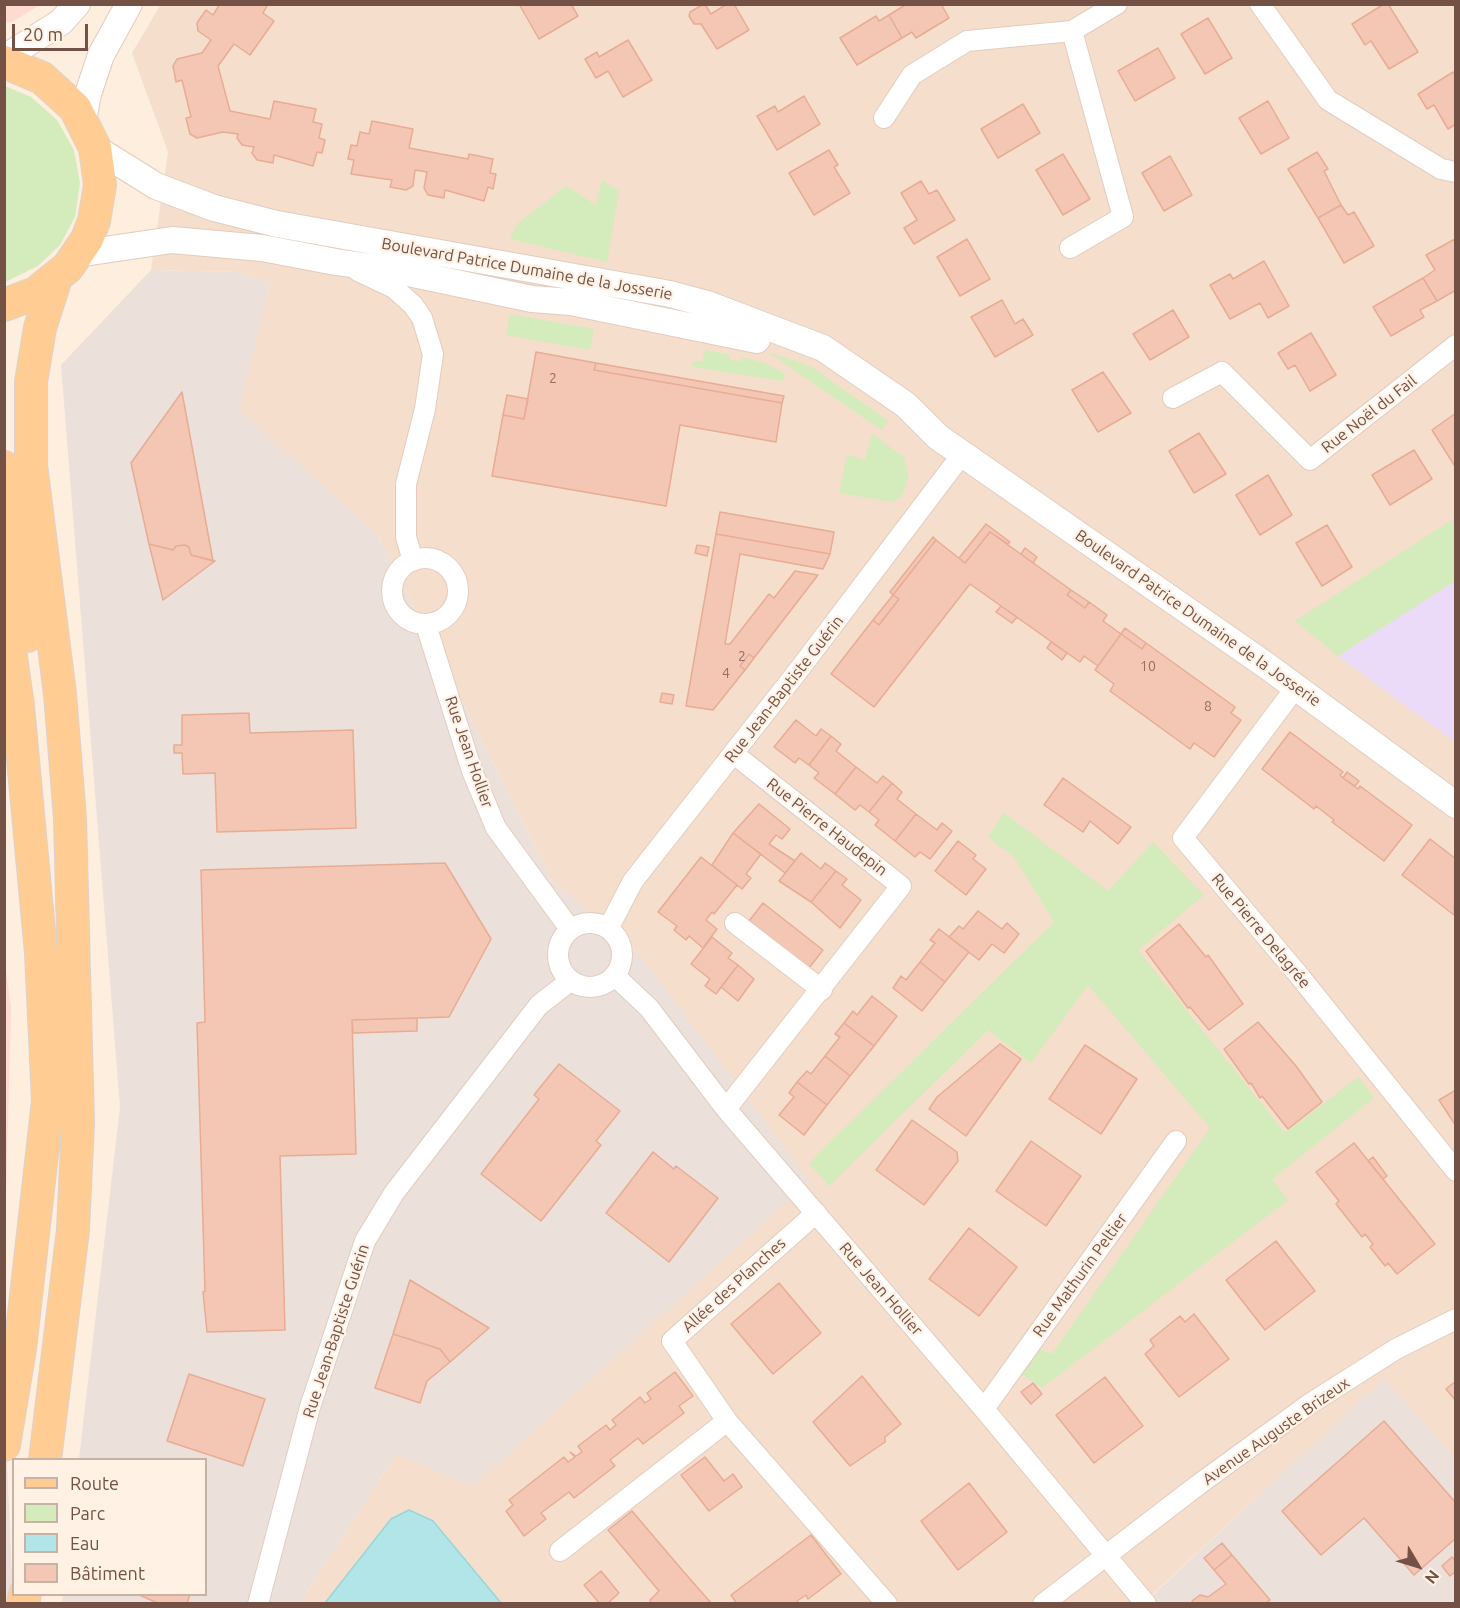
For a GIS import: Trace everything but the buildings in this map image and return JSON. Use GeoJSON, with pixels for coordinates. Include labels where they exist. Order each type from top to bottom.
{"type":"FeatureCollection","features":[{"type":"Feature","properties":{"kind":"main road"},"geometry":{"type":"LineString","coordinates":[[4,60],[29,70],[54,87],[89,135],[99,176],[98,203],[94,221],[78,254],[56,278],[36,293],[4,305]]}},
{"type":"Feature","properties":{"kind":"main road"},"geometry":{"type":"LineString","coordinates":[[45,1458],[73,1218],[78,1123],[71,925],[70,818],[60,694],[31,465],[31,382],[40,328],[56,278]]}},
{"type":"Feature","properties":{"kind":"main road"},"geometry":{"type":"LineString","coordinates":[[4,466],[51,821],[71,925]]}},
{"type":"Feature","properties":{"kind":"main road"},"geometry":{"type":"LineString","coordinates":[[4,608],[18,706],[33,868],[45,1016],[48,1101],[20,1349],[4,1445]]}},
{"type":"Feature","properties":{"kind":"main road"},"geometry":{"type":"LineString","coordinates":[[4,750],[33,868]]}},
{"type":"Feature","properties":{"kind":"street"},"geometry":{"type":"LineString","coordinates":[[4,60],[61,22],[77,4]]}},
{"type":"Feature","properties":{"kind":"street"},"geometry":{"type":"LineString","coordinates":[[89,135],[88,94],[101,55],[129,4]]}},
{"type":"Feature","properties":{"kind":"street"},"geometry":{"type":"LineString","coordinates":[[885,118],[912,75],[967,41],[1072,31],[1117,4]]}},
{"type":"Feature","properties":{"kind":"street"},"geometry":{"type":"LineString","coordinates":[[1260,4],[1328,99],[1441,169],[1455,171]]}},
{"type":"Feature","properties":{"kind":"street"},"geometry":{"type":"LineString","coordinates":[[1070,248],[1123,217],[1072,31]]}},
{"type":"Feature","properties":{"kind":"street","name":"Boulevard Patrice Dumaine de la Josserie"},"geometry":{"type":"LineString","coordinates":[[89,135],[156,186],[214,208],[277,224],[482,259],[707,304],[823,348],[906,405],[938,437],[1296,687],[1455,805]]}},
{"type":"Feature","properties":{"kind":"street","name":"Boulevard Patrice Dumaine de la Josserie"},"geometry":{"type":"LineString","coordinates":[[78,254],[172,240],[262,248],[399,271],[532,299],[571,302],[722,331],[774,344],[817,364],[912,429],[938,437]]}},
{"type":"Feature","properties":{"kind":"street"},"geometry":{"type":"LineString","coordinates":[[336,262],[394,288],[413,305],[429,337],[433,354],[429,387],[406,484],[406,537],[413,561]]}},
{"type":"Feature","properties":{"kind":"street","name":"Rue Noël du Fail"},"geometry":{"type":"LineString","coordinates":[[1173,398],[1222,372],[1310,460],[1455,345]]}},
{"type":"Feature","properties":{"kind":"street","name":"Rue Jean-Baptiste Guérin"},"geometry":{"type":"LineString","coordinates":[[609,927],[633,881],[734,754],[963,453]]}},
{"type":"Feature","properties":{"kind":"street"},"geometry":{"type":"LineString","coordinates":[[426,558],[440,561],[451,570],[458,587],[456,605],[444,619],[426,625],[411,622],[399,612],[392,598],[393,583],[400,569],[413,561],[426,558]]}},
{"type":"Feature","properties":{"kind":"street","name":"Rue Jean Hollier"},"geometry":{"type":"LineString","coordinates":[[426,625],[472,771],[496,828],[570,929]]}},
{"type":"Feature","properties":{"kind":"street","name":"Rue Pierre Delagrée"},"geometry":{"type":"LineString","coordinates":[[1296,687],[1183,838],[1297,973],[1455,1171]]}},
{"type":"Feature","properties":{"kind":"street","name":"Rue Pierre Haudepin"},"geometry":{"type":"LineString","coordinates":[[726,1109],[822,990],[901,886],[734,754]]}},
{"type":"Feature","properties":{"kind":"street"},"geometry":{"type":"LineString","coordinates":[[589,922],[609,927],[620,941],[623,959],[615,976],[602,986],[585,988],[570,981],[560,970],[557,955],[560,940],[570,929],[589,922]]}},
{"type":"Feature","properties":{"kind":"street"},"geometry":{"type":"LineString","coordinates":[[735,923],[822,990]]}},
{"type":"Feature","properties":{"kind":"street","name":"Rue Jean Hollier"},"geometry":{"type":"LineString","coordinates":[[615,976],[649,1008],[726,1109],[984,1409],[1146,1604]]}},
{"type":"Feature","properties":{"kind":"street","name":"Rue Jean-Baptiste Guérin"},"geometry":{"type":"LineString","coordinates":[[258,1604],[310,1407],[365,1241],[394,1193],[539,1005],[570,981]]}},
{"type":"Feature","properties":{"kind":"street","name":"Rue Mathurin Peltier"},"geometry":{"type":"LineString","coordinates":[[984,1409],[1176,1141]]}},
{"type":"Feature","properties":{"kind":"street","name":"Allée des Planches"},"geometry":{"type":"LineString","coordinates":[[816,1213],[672,1341],[727,1421],[887,1604]]}},
{"type":"Feature","properties":{"kind":"street","name":"Avenue Auguste Brizeux"},"geometry":{"type":"LineString","coordinates":[[1104,1556],[1308,1406],[1396,1348],[1455,1319]]}},
{"type":"Feature","properties":{"kind":"street"},"geometry":{"type":"LineString","coordinates":[[560,1551],[727,1421]]}},
{"type":"Feature","properties":{"kind":"street"},"geometry":{"type":"LineString","coordinates":[[1043,1604],[1104,1556]]}},
{"type":"Feature","properties":{"kind":"shaded area"},"geometry":{"type":"Polygon","coordinates":[[[161,4],[1455,5],[1455,1458],[1384,1379],[1143,1603],[300,1603],[396,1454],[640,955],[552,880],[378,535],[238,410],[270,283],[236,272],[151,270],[168,152],[132,53],[161,4]]]}},
{"type":"Feature","properties":{"kind":"shaded area"},"geometry":{"type":"Polygon","coordinates":[[[4,5],[40,5],[12,22],[5,22],[4,5]]]}},
{"type":"Feature","properties":{"kind":"shaded area"},"geometry":{"type":"Polygon","coordinates":[[[151,270],[236,272],[270,283],[239,410],[378,535],[552,880],[640,955],[810,1181],[473,1486],[396,1454],[300,1603],[62,1603],[63,1596],[207,1596],[207,1458],[79,1458],[120,1107],[61,365],[151,270]]]}},
{"type":"Feature","properties":{"kind":"shaded area"},"geometry":{"type":"Polygon","coordinates":[[[1455,581],[1455,742],[1338,656],[1455,581]]]}},
{"type":"Feature","properties":{"kind":"shaded area"},"geometry":{"type":"Polygon","coordinates":[[[5,962],[11,1008],[5,1236],[5,962]]]}},
{"type":"Feature","properties":{"kind":"shaded area"},"geometry":{"type":"Polygon","coordinates":[[[1384,1378],[1455,1458],[1455,1603],[1143,1604],[1384,1378]]]}},
{"type":"Feature","properties":{"kind":"shaded area"},"geometry":{"type":"Polygon","coordinates":[[[4,1387],[13,1604],[4,1603],[4,1387]]]}},
{"type":"Feature","properties":{"kind":"green space"},"geometry":{"type":"Polygon","coordinates":[[[5,86],[31,97],[57,120],[74,150],[80,183],[75,217],[60,245],[38,266],[5,282],[5,86]]]}},
{"type":"Feature","properties":{"kind":"green space"},"geometry":{"type":"Polygon","coordinates":[[[602,180],[619,191],[607,262],[510,239],[517,224],[566,186],[596,205],[602,180]]]}},
{"type":"Feature","properties":{"kind":"green space"},"geometry":{"type":"Polygon","coordinates":[[[510,314],[594,329],[590,350],[506,335],[510,314]]]}},
{"type":"Feature","properties":{"kind":"green space"},"geometry":{"type":"Polygon","coordinates":[[[705,350],[730,355],[730,360],[741,361],[743,357],[768,364],[785,374],[783,381],[692,367],[693,361],[702,362],[705,350]]]}},
{"type":"Feature","properties":{"kind":"green space"},"geometry":{"type":"Polygon","coordinates":[[[768,352],[810,366],[889,421],[881,430],[768,352]]]}},
{"type":"Feature","properties":{"kind":"green space"},"geometry":{"type":"Polygon","coordinates":[[[872,434],[904,457],[908,474],[905,490],[900,498],[892,502],[839,493],[847,455],[865,460],[872,434]]]}},
{"type":"Feature","properties":{"kind":"green space"},"geometry":{"type":"Polygon","coordinates":[[[1455,518],[1455,581],[1338,656],[1295,621],[1455,518]]]}},
{"type":"Feature","properties":{"kind":"green space"},"geometry":{"type":"Polygon","coordinates":[[[1004,813],[1108,891],[1153,842],[1204,895],[1138,950],[1285,1133],[1358,1077],[1374,1098],[1272,1179],[1288,1200],[1042,1388],[1020,1373],[1039,1349],[1052,1354],[1210,1128],[1088,985],[1031,1063],[988,1030],[829,1186],[809,1163],[1054,922],[1014,857],[988,837],[1004,813]]]}},
{"type":"Feature","properties":{"kind":"water"},"geometry":{"type":"Polygon","coordinates":[[[409,1510],[433,1521],[501,1603],[325,1603],[391,1519],[409,1510]]]}}]}
